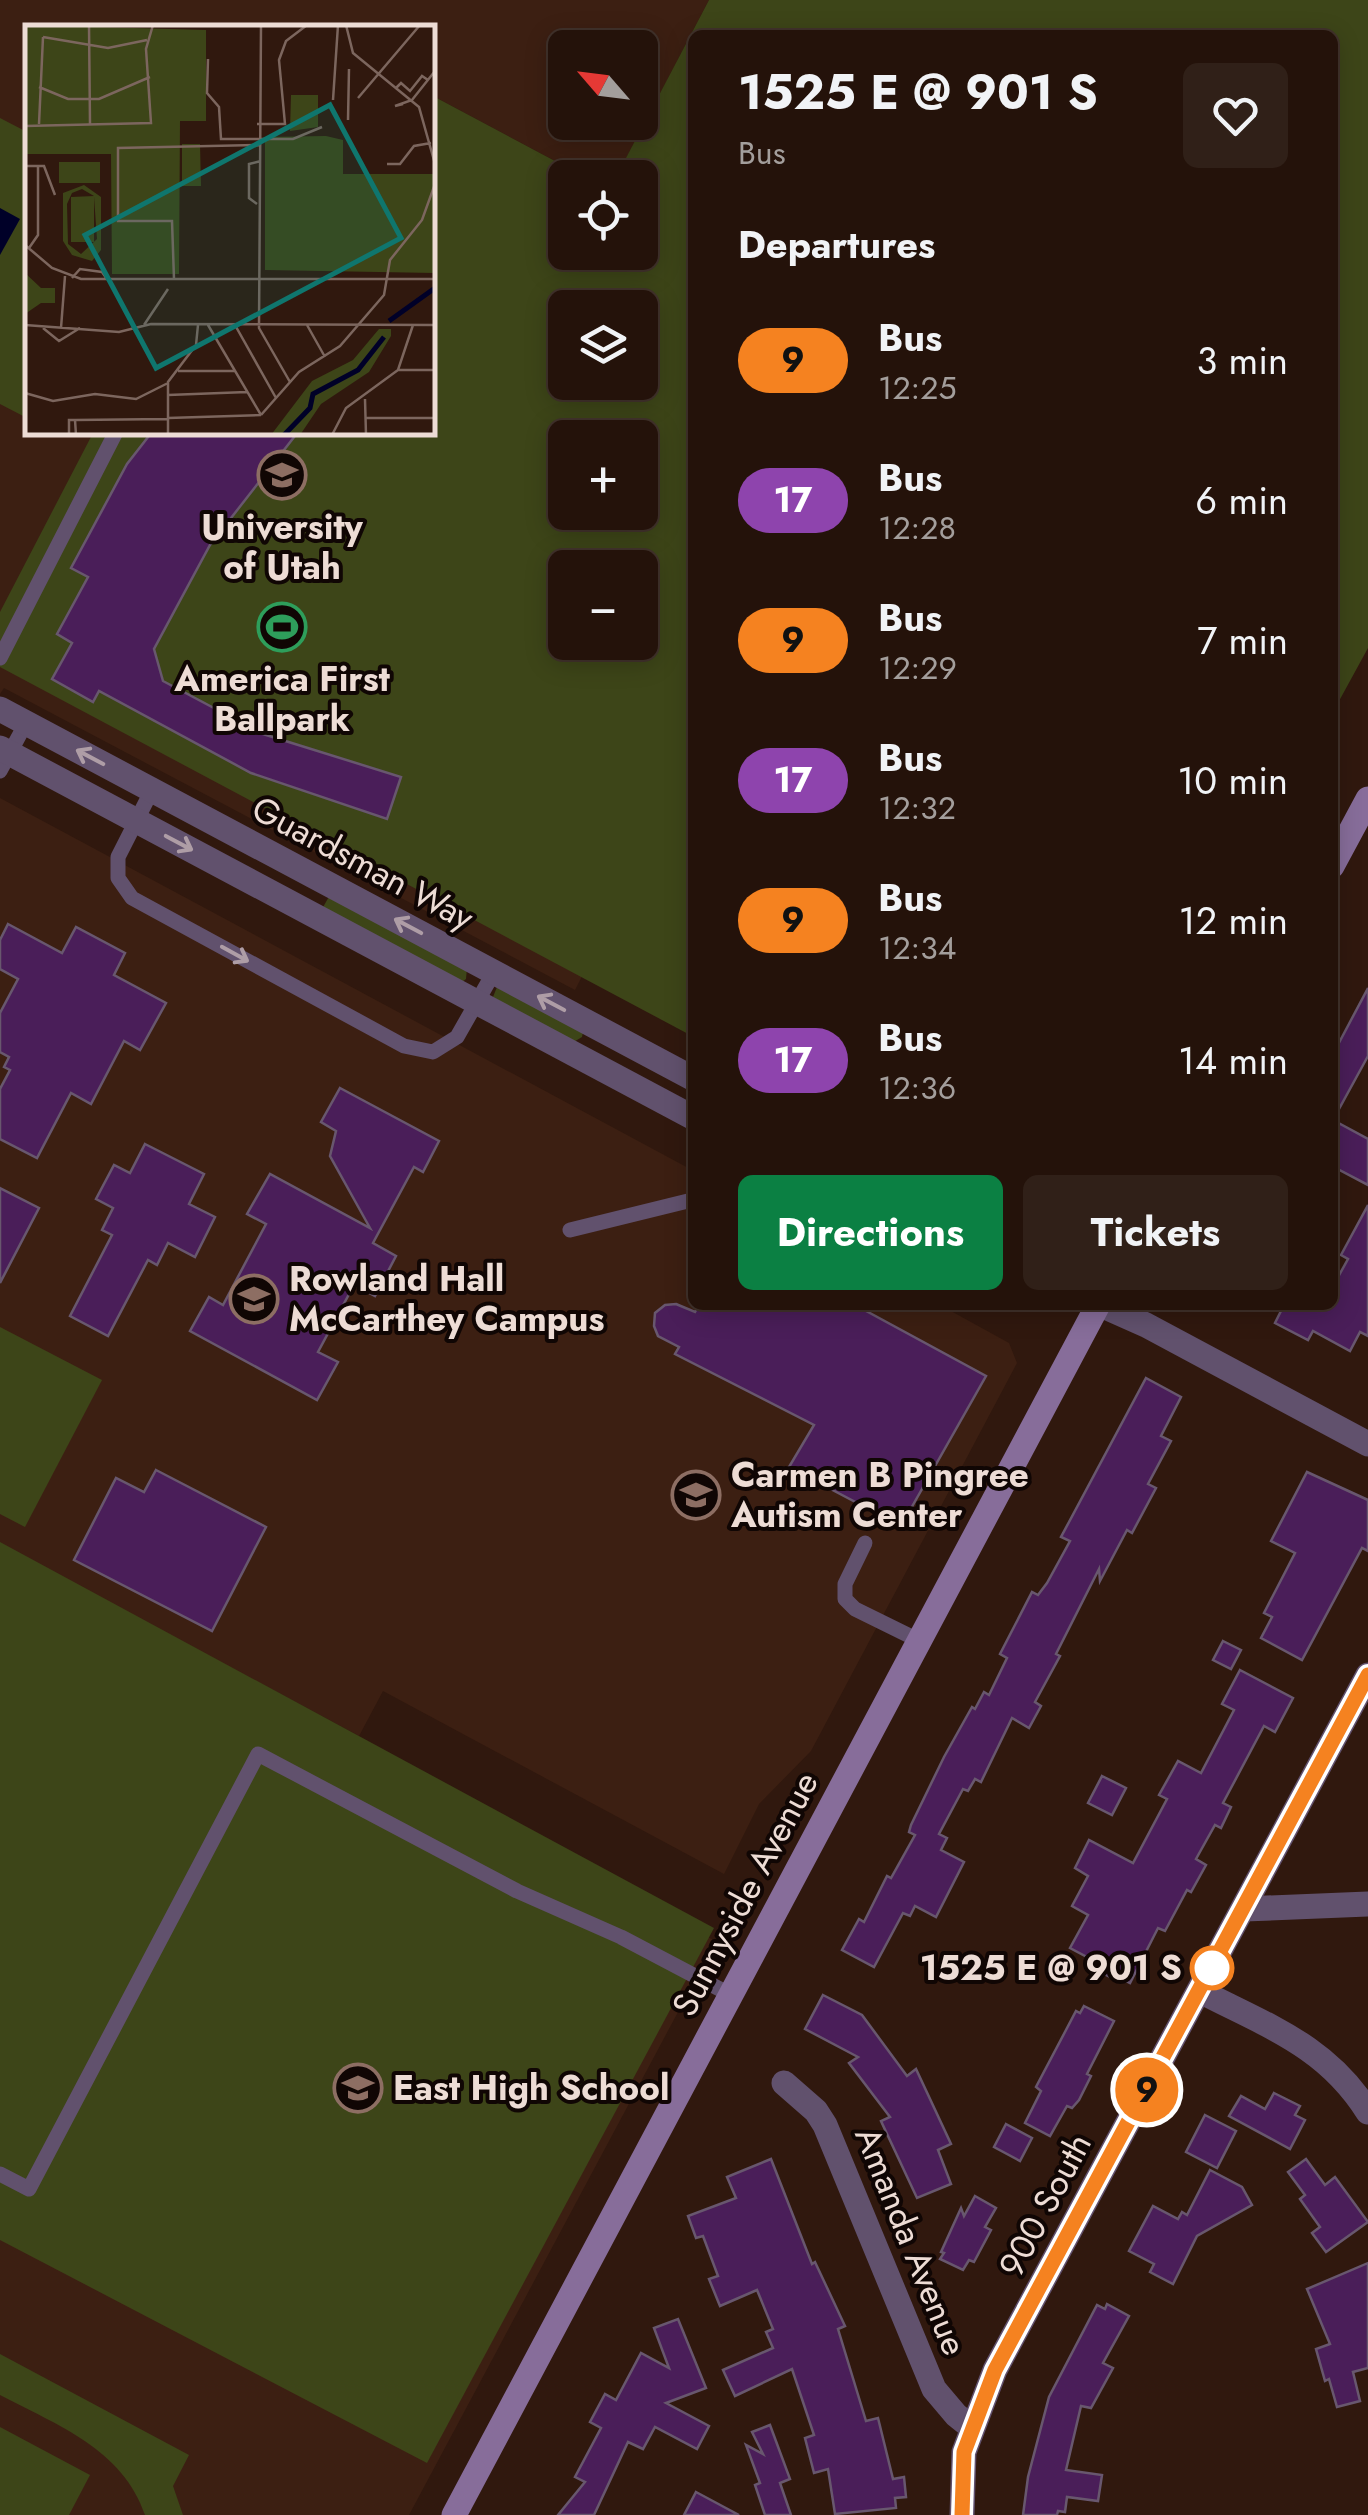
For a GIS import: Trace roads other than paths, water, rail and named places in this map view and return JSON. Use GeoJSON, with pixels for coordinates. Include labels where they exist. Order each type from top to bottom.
{"type":"FeatureCollection","features":[{"type":"Feature","properties":{"kind":"main road"},"geometry":{"type":"LineString","coordinates":[[1338,855],[1368,799]]}},
{"type":"Feature","properties":{"kind":"main road","name":"Sunnyside Avenue"},"geometry":{"type":"LineString","coordinates":[[454,2515],[1097,1310]]}},
{"type":"Feature","properties":{"kind":"street","name":"Guardsman Way"},"geometry":{"type":"LineString","coordinates":[[0,709],[688,1076]]}},
{"type":"Feature","properties":{"kind":"street","name":"Guardsman Way"},"geometry":{"type":"LineString","coordinates":[[3,758],[136,821],[688,1114]]}},
{"type":"Feature","properties":{"kind":"street"},"geometry":{"type":"LineString","coordinates":[[1112,1310],[1368,1444]]}},
{"type":"Feature","properties":{"kind":"street","name":"900 South"},"geometry":{"type":"LineString","coordinates":[[962,2515],[964,2452],[995,2370],[1244,1909],[1362,1701],[1368,1676]]}},
{"type":"Feature","properties":{"kind":"street"},"geometry":{"type":"LineString","coordinates":[[1244,1909],[1368,1904]]}},
{"type":"Feature","properties":{"kind":"street"},"geometry":{"type":"LineString","coordinates":[[1200,1991],[1320,2056],[1343,2076],[1368,2112]]}},
{"type":"Feature","properties":{"kind":"street","name":"Amanda Avenue"},"geometry":{"type":"LineString","coordinates":[[784,2082],[816,2111],[825,2125],[934,2388],[956,2416],[971,2427]]}},
{"type":"Feature","properties":{"kind":"lane"},"geometry":{"type":"LineString","coordinates":[[0,658],[114,435]]}},
{"type":"Feature","properties":{"kind":"lane"},"geometry":{"type":"LineString","coordinates":[[3,758],[26,723]]}},
{"type":"Feature","properties":{"kind":"lane"},"geometry":{"type":"LineString","coordinates":[[152,790],[118,857],[118,878],[132,898],[404,1046],[434,1052],[457,1037],[494,972]]}},
{"type":"Feature","properties":{"kind":"lane"},"geometry":{"type":"LineString","coordinates":[[570,1230],[688,1201]]}},
{"type":"Feature","properties":{"kind":"lane"},"geometry":{"type":"LineString","coordinates":[[865,1543],[845,1584],[845,1599],[855,1609],[920,1641]]}},
{"type":"Feature","properties":{"kind":"lane"},"geometry":{"type":"LineString","coordinates":[[0,2174],[29,2189],[258,1754],[517,1891],[622,1937],[731,1994]]}},
{"type":"Feature","properties":{"kind":"water"},"geometry":{"type":"Polygon","coordinates":[[[0,208],[20,219],[0,255],[0,208]]]}},
{"type":"Feature","properties":{"kind":"place","name":"University of Utah"},"geometry":{"type":"Point","coordinates":[282,475]}},
{"type":"Feature","properties":{"kind":"place","name":"America First Ballpark"},"geometry":{"type":"Point","coordinates":[282,627]}},
{"type":"Feature","properties":{"kind":"place","name":"Rowland Hall McCarthey Campus"},"geometry":{"type":"Point","coordinates":[254,1299]}},
{"type":"Feature","properties":{"kind":"place","name":"Carmen B Pingree Autism Center"},"geometry":{"type":"Point","coordinates":[696,1495]}},
{"type":"Feature","properties":{"kind":"place","name":"1525 E @ 901 S"},"geometry":{"type":"Point","coordinates":[1212,1968]}},
{"type":"Feature","properties":{"kind":"place","name":"East High School"},"geometry":{"type":"Point","coordinates":[358,2088]}}]}
